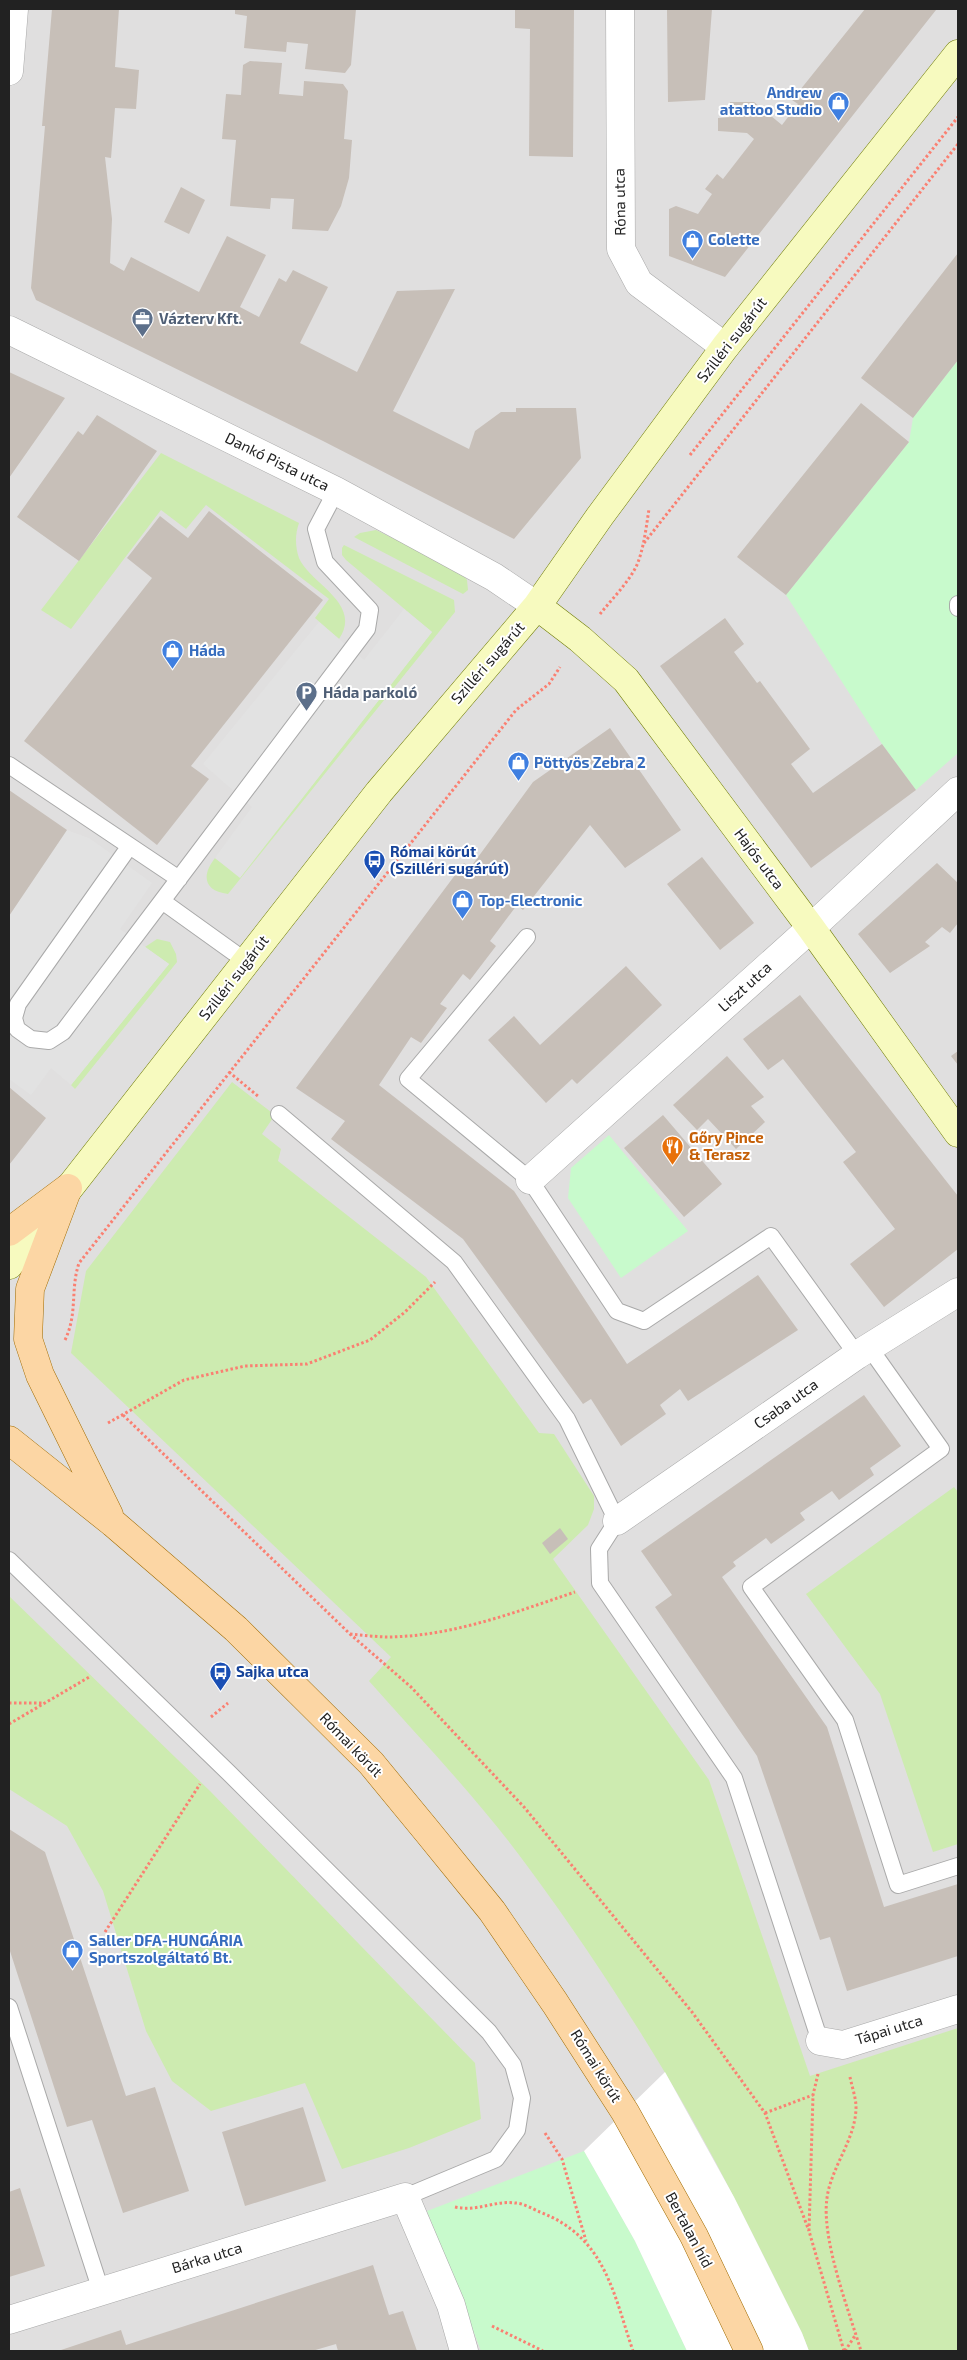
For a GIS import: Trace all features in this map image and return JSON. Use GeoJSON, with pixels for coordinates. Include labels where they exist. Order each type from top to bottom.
{"type":"FeatureCollection","features":[{"type":"Feature","properties":{"kind":"main road","name":"Szilléri sugárút"},"geometry":{"type":"LineString","coordinates":[[9,1265],[379,792],[537,606],[600,516],[725,347],[958,54]]}},
{"type":"Feature","properties":{"kind":"main road","name":"Hajós utca"},"geometry":{"type":"LineString","coordinates":[[537,606],[580,639],[626,680],[811,928],[958,1133]]}},
{"type":"Feature","properties":{"kind":"main road"},"geometry":{"type":"LineString","coordinates":[[9,1232],[68,1188]]}},
{"type":"Feature","properties":{"kind":"main road"},"geometry":{"type":"LineString","coordinates":[[68,1188],[30,1289],[28,1339],[40,1375],[113,1523]]}},
{"type":"Feature","properties":{"kind":"main road","name":"Római körút"},"geometry":{"type":"LineString","coordinates":[[9,1440],[113,1523],[236,1629],[370,1763],[492,1911],[556,2003],[624,2112]]}},
{"type":"Feature","properties":{"kind":"main road"},"geometry":{"type":"LineString","coordinates":[[9,1453],[35,1460]]}},
{"type":"Feature","properties":{"kind":"main road","name":"Bertalan híd"},"geometry":{"type":"LineString","coordinates":[[624,2112],[694,2236],[749,2351]]}},
{"type":"Feature","properties":{"kind":"street"},"geometry":{"type":"LineString","coordinates":[[9,71],[14,9]]}},
{"type":"Feature","properties":{"kind":"street","name":"Róna utca"},"geometry":{"type":"LineString","coordinates":[[620,9],[621,249],[639,283],[725,347]]}},
{"type":"Feature","properties":{"kind":"street","name":"Dankó Pista utca"},"geometry":{"type":"LineString","coordinates":[[9,330],[336,491],[494,577],[537,606]]}},
{"type":"Feature","properties":{"kind":"street","name":"Liszt utca"},"geometry":{"type":"LineString","coordinates":[[530,1180],[811,928],[958,791]]}},
{"type":"Feature","properties":{"kind":"street","name":"Csaba utca"},"geometry":{"type":"LineString","coordinates":[[618,1521],[863,1351],[958,1292]]}},
{"type":"Feature","properties":{"kind":"street","name":"Tápai utca"},"geometry":{"type":"LineString","coordinates":[[831,2043],[958,2009]]}},
{"type":"Feature","properties":{"kind":"street"},"geometry":{"type":"LineString","coordinates":[[406,2197],[451,2305],[464,2351]]}},
{"type":"Feature","properties":{"kind":"street","name":"Bárka utca"},"geometry":{"type":"LineString","coordinates":[[9,2320],[406,2197]]}},
{"type":"Feature","properties":{"kind":"lane"},"geometry":{"type":"LineString","coordinates":[[129,847],[18,1004],[14,1018],[17,1029],[31,1039],[49,1041],[63,1032],[368,629],[370,610],[325,562],[316,529],[336,491]]}},
{"type":"Feature","properties":{"kind":"lane"},"geometry":{"type":"LineString","coordinates":[[9,765],[179,879]]}},
{"type":"Feature","properties":{"kind":"lane"},"geometry":{"type":"LineString","coordinates":[[162,901],[247,962]]}},
{"type":"Feature","properties":{"kind":"lane"},"geometry":{"type":"LineString","coordinates":[[527,937],[408,1079],[530,1180],[617,1310],[644,1322],[771,1236],[940,1449],[751,1588],[845,1720],[898,1884],[958,1866]]}},
{"type":"Feature","properties":{"kind":"lane"},"geometry":{"type":"LineString","coordinates":[[279,1114],[454,1262],[567,1419],[618,1521],[599,1550],[600,1583],[734,1778],[831,2043]]}},
{"type":"Feature","properties":{"kind":"lane"},"geometry":{"type":"LineString","coordinates":[[9,1560],[216,1760],[489,2032],[513,2065],[522,2098],[517,2130],[496,2159],[406,2197]]}},
{"type":"Feature","properties":{"kind":"lane"},"geometry":{"type":"LineString","coordinates":[[9,2007],[100,2291]]}},
{"type":"Feature","properties":{"kind":"path"},"geometry":{"type":"LineString","coordinates":[[686,460],[958,117]]}},
{"type":"Feature","properties":{"kind":"path"},"geometry":{"type":"LineString","coordinates":[[643,544],[958,144]]}},
{"type":"Feature","properties":{"kind":"path"},"geometry":{"type":"LineString","coordinates":[[28,1339],[62,1346],[72,1325],[75,1277],[79,1263],[516,710],[549,684],[580,639],[628,580],[636,565],[643,544],[649,506]]}},
{"type":"Feature","properties":{"kind":"path"},"geometry":{"type":"LineString","coordinates":[[229,1072],[279,1114]]}},
{"type":"Feature","properties":{"kind":"path"},"geometry":{"type":"LineString","coordinates":[[108,1423],[184,1380],[245,1366],[307,1364],[370,1340],[405,1312],[454,1262]]}},
{"type":"Feature","properties":{"kind":"path"},"geometry":{"type":"LineString","coordinates":[[123,1415],[350,1634],[411,1687],[524,1807],[692,2012],[764,2113],[809,2231],[844,2351]]}},
{"type":"Feature","properties":{"kind":"path"},"geometry":{"type":"LineString","coordinates":[[350,1634],[389,1637],[430,1633],[498,1618],[600,1583]]}},
{"type":"Feature","properties":{"kind":"path"},"geometry":{"type":"LineString","coordinates":[[9,1724],[115,1662]]}},
{"type":"Feature","properties":{"kind":"path"},"geometry":{"type":"LineString","coordinates":[[9,1703],[45,1703]]}},
{"type":"Feature","properties":{"kind":"path"},"geometry":{"type":"LineString","coordinates":[[105,1932],[216,1760]]}},
{"type":"Feature","properties":{"kind":"path"},"geometry":{"type":"LineString","coordinates":[[809,2231],[813,2095],[818,2075],[831,2043]]}},
{"type":"Feature","properties":{"kind":"path"},"geometry":{"type":"LineString","coordinates":[[831,2043],[856,2106],[854,2125],[834,2172],[826,2199],[827,2227],[840,2286],[861,2351]]}},
{"type":"Feature","properties":{"kind":"path"},"geometry":{"type":"LineString","coordinates":[[764,2113],[813,2095]]}},
{"type":"Feature","properties":{"kind":"path"},"geometry":{"type":"LineString","coordinates":[[522,2098],[562,2159],[586,2241]]}},
{"type":"Feature","properties":{"kind":"path"},"geometry":{"type":"LineString","coordinates":[[406,2197],[467,2209],[515,2202],[553,2217],[586,2241],[604,2266],[633,2351]]}},
{"type":"Feature","properties":{"kind":"path"},"geometry":{"type":"LineString","coordinates":[[451,2305],[543,2351]]}},
{"type":"Feature","properties":{"kind":"path"},"geometry":{"type":"LineString","coordinates":[[844,2351],[856,2333]]}},
{"type":"Feature","properties":{"kind":"shaded area"},"geometry":{"type":"Polygon","coordinates":[[[9,9],[958,9],[958,2351],[9,2351],[9,9]]]}},
{"type":"Feature","properties":{"kind":"shaded area","name":"Háda parkoló"},"geometry":{"type":"Polygon","coordinates":[[[404,609],[432,632],[240,878],[215,858],[252,807],[203,764],[319,622],[364,660],[404,609]]]}},
{"type":"Feature","properties":{"kind":"shaded area"},"geometry":{"type":"Polygon","coordinates":[[[67,830],[89,838],[152,883],[120,929],[169,964],[71,1085],[51,1068],[31,1095],[9,1079],[9,916],[67,830]]]}},
{"type":"Feature","properties":{"kind":"green space"},"geometry":{"type":"Polygon","coordinates":[[[958,360],[958,753],[916,790],[882,744],[786,595],[909,442],[913,418],[958,360]]]}},
{"type":"Feature","properties":{"kind":"green space"},"geometry":{"type":"Polygon","coordinates":[[[161,453],[299,523],[296,540],[299,558],[313,577],[340,604],[344,615],[345,626],[339,639],[315,618],[329,599],[206,505],[186,529],[161,510],[71,629],[41,610],[161,453]]]}},
{"type":"Feature","properties":{"kind":"green space"},"geometry":{"type":"Polygon","coordinates":[[[376,530],[460,571],[467,580],[468,590],[463,594],[354,537],[360,533],[376,530]]]}},
{"type":"Feature","properties":{"kind":"green space"},"geometry":{"type":"Polygon","coordinates":[[[344,545],[454,600],[455,612],[228,894],[214,890],[207,882],[207,877],[215,858],[240,877],[432,632],[346,560],[342,555],[344,545]]]}},
{"type":"Feature","properties":{"kind":"green space"},"geometry":{"type":"Polygon","coordinates":[[[157,939],[170,942],[176,954],[177,962],[75,1089],[71,1085],[169,964],[145,947],[157,939]]]}},
{"type":"Feature","properties":{"kind":"green space"},"geometry":{"type":"Polygon","coordinates":[[[232,1082],[275,1115],[262,1134],[281,1149],[278,1161],[426,1277],[539,1433],[554,1434],[594,1496],[594,1509],[588,1525],[553,1559],[709,1780],[810,2076],[958,2028],[958,2351],[809,2351],[802,2333],[701,2135],[648,2045],[599,1968],[510,1843],[451,1772],[369,1681],[391,1657],[71,1353],[86,1271],[232,1082]]]}},
{"type":"Feature","properties":{"kind":"green space"},"geometry":{"type":"Polygon","coordinates":[[[609,1135],[688,1231],[621,1278],[568,1198],[571,1168],[609,1135]]]}},
{"type":"Feature","properties":{"kind":"green space"},"geometry":{"type":"Polygon","coordinates":[[[954,1487],[958,1492],[958,1844],[933,1852],[880,1694],[806,1594],[954,1487]]]}},
{"type":"Feature","properties":{"kind":"green space"},"geometry":{"type":"Polygon","coordinates":[[[9,1596],[210,1791],[475,2063],[481,2119],[409,2148],[342,2169],[305,2083],[211,2111],[172,2081],[146,2031],[103,1891],[67,1826],[9,1789],[9,1596]]]}},
{"type":"Feature","properties":{"kind":"green space"},"geometry":{"type":"Polygon","coordinates":[[[584,2151],[635,2241],[687,2351],[481,2351],[427,2211],[584,2151]]]}},
{"type":"Feature","properties":{"kind":"pier"},"geometry":{"type":"Polygon","coordinates":[[[665,2072],[734,2197],[802,2333],[809,2351],[687,2351],[635,2241],[584,2151],[665,2072]]]}},
{"type":"Feature","properties":{"kind":"building"},"geometry":{"type":"Polygon","coordinates":[[[52,9],[119,9],[115,67],[139,70],[136,109],[115,108],[111,158],[105,157],[112,219],[110,263],[124,271],[131,257],[199,292],[227,236],[266,255],[240,307],[259,317],[279,278],[286,282],[293,270],[328,287],[300,343],[357,372],[397,291],[455,289],[393,411],[469,449],[475,431],[501,412],[516,412],[516,408],[576,408],[581,458],[514,539],[323,441],[36,300],[31,288],[45,126],[42,126],[52,9]]]}},
{"type":"Feature","properties":{"kind":"building"},"geometry":{"type":"Polygon","coordinates":[[[235,9],[356,9],[351,65],[345,73],[305,69],[308,44],[287,42],[286,52],[244,48],[247,16],[235,14],[235,9]]]}},
{"type":"Feature","properties":{"kind":"building"},"geometry":{"type":"Polygon","coordinates":[[[515,9],[574,9],[573,157],[529,156],[530,29],[515,28],[515,9]]]}},
{"type":"Feature","properties":{"kind":"building"},"geometry":{"type":"Polygon","coordinates":[[[667,9],[712,9],[705,100],[668,102],[667,9]]]}},
{"type":"Feature","properties":{"kind":"building"},"geometry":{"type":"Polygon","coordinates":[[[865,9],[936,10],[725,277],[669,256],[669,209],[676,206],[698,214],[712,194],[705,189],[717,174],[723,179],[754,139],[747,133],[718,131],[718,118],[731,117],[730,102],[754,102],[782,125],[798,104],[792,100],[865,9]]]}},
{"type":"Feature","properties":{"kind":"building"},"geometry":{"type":"Polygon","coordinates":[[[250,61],[282,63],[279,94],[303,96],[304,81],[343,84],[348,91],[344,139],[352,140],[349,178],[341,206],[328,231],[292,229],[294,199],[271,198],[270,209],[230,206],[236,140],[222,139],[226,94],[241,95],[243,65],[250,61]]]}},
{"type":"Feature","properties":{"kind":"building"},"geometry":{"type":"Polygon","coordinates":[[[181,187],[205,200],[189,234],[164,222],[181,187]]]}},
{"type":"Feature","properties":{"kind":"building"},"geometry":{"type":"Polygon","coordinates":[[[958,253],[958,360],[913,418],[861,378],[958,253]]]}},
{"type":"Feature","properties":{"kind":"building"},"geometry":{"type":"Polygon","coordinates":[[[9,372],[65,398],[9,478],[9,372]]]}},
{"type":"Feature","properties":{"kind":"building"},"geometry":{"type":"Polygon","coordinates":[[[861,403],[909,442],[786,595],[737,557],[861,403]]]}},
{"type":"Feature","properties":{"kind":"building"},"geometry":{"type":"Polygon","coordinates":[[[97,415],[157,451],[79,561],[17,517],[78,431],[83,435],[97,415]]]}},
{"type":"Feature","properties":{"kind":"building","name":"Háda"},"geometry":{"type":"Polygon","coordinates":[[[209,511],[323,600],[191,766],[209,779],[157,845],[24,741],[152,578],[127,558],[160,516],[188,538],[209,511]]]}},
{"type":"Feature","properties":{"kind":"building"},"geometry":{"type":"Polygon","coordinates":[[[725,618],[744,644],[734,652],[757,683],[760,681],[810,749],[791,764],[813,793],[882,744],[916,790],[811,868],[660,666],[725,618]]]}},
{"type":"Feature","properties":{"kind":"building"},"geometry":{"type":"Polygon","coordinates":[[[610,728],[681,830],[625,868],[590,825],[523,910],[517,905],[490,941],[496,946],[470,980],[463,974],[440,1004],[447,1008],[421,1043],[411,1037],[379,1085],[514,1191],[627,1364],[758,1275],[798,1330],[688,1401],[680,1389],[660,1405],[666,1414],[621,1446],[591,1399],[583,1404],[463,1239],[331,1139],[345,1121],[296,1088],[464,863],[470,868],[533,782],[610,728]]]}},
{"type":"Feature","properties":{"kind":"building"},"geometry":{"type":"Polygon","coordinates":[[[9,790],[67,830],[9,916],[9,790]]]}},
{"type":"Feature","properties":{"kind":"building"},"geometry":{"type":"Polygon","coordinates":[[[702,857],[754,923],[720,950],[667,884],[702,857]]]}},
{"type":"Feature","properties":{"kind":"building"},"geometry":{"type":"Polygon","coordinates":[[[937,863],[958,883],[958,923],[950,933],[942,927],[925,942],[930,946],[890,973],[858,934],[937,863]]]}},
{"type":"Feature","properties":{"kind":"building"},"geometry":{"type":"Polygon","coordinates":[[[626,966],[662,1005],[577,1084],[572,1079],[546,1103],[488,1040],[514,1016],[540,1045],[626,966]]]}},
{"type":"Feature","properties":{"kind":"building"},"geometry":{"type":"Polygon","coordinates":[[[800,995],[958,1196],[958,1249],[884,1307],[850,1264],[895,1229],[843,1162],[856,1152],[783,1059],[768,1070],[743,1039],[800,995]]]}},
{"type":"Feature","properties":{"kind":"building"},"geometry":{"type":"Polygon","coordinates":[[[958,1051],[958,1065],[951,1056],[958,1051]]]}},
{"type":"Feature","properties":{"kind":"building"},"geometry":{"type":"Polygon","coordinates":[[[727,1056],[764,1097],[751,1106],[765,1122],[736,1149],[708,1119],[697,1130],[673,1105],[727,1056]]]}},
{"type":"Feature","properties":{"kind":"building"},"geometry":{"type":"Polygon","coordinates":[[[9,1087],[46,1118],[9,1165],[9,1087]]]}},
{"type":"Feature","properties":{"kind":"building","name":"Gőry Pince & Terasz"},"geometry":{"type":"Polygon","coordinates":[[[663,1115],[722,1184],[684,1217],[624,1148],[663,1115]]]}},
{"type":"Feature","properties":{"kind":"building"},"geometry":{"type":"Polygon","coordinates":[[[864,1395],[901,1446],[870,1468],[874,1475],[839,1500],[832,1491],[800,1513],[805,1520],[771,1544],[766,1538],[733,1562],[736,1566],[722,1577],[827,1727],[884,1907],[958,1884],[958,1956],[847,1991],[830,1937],[820,1940],[757,1756],[655,1607],[672,1595],[641,1551],[864,1395]]]}},
{"type":"Feature","properties":{"kind":"building"},"geometry":{"type":"Polygon","coordinates":[[[560,1528],[568,1539],[550,1554],[542,1543],[560,1528]]]}},
{"type":"Feature","properties":{"kind":"building"},"geometry":{"type":"Polygon","coordinates":[[[9,1829],[45,1852],[126,2096],[155,2087],[189,2191],[123,2213],[92,2120],[67,2127],[9,1948],[9,1829]]]}},
{"type":"Feature","properties":{"kind":"building"},"geometry":{"type":"Polygon","coordinates":[[[303,2107],[326,2181],[245,2206],[222,2132],[303,2107]]]}},
{"type":"Feature","properties":{"kind":"building"},"geometry":{"type":"Polygon","coordinates":[[[20,2188],[45,2266],[9,2277],[9,2192],[20,2188]]]}},
{"type":"Feature","properties":{"kind":"building"},"geometry":{"type":"Polygon","coordinates":[[[373,2265],[389,2315],[403,2311],[417,2351],[338,2351],[336,2344],[312,2351],[58,2351],[121,2330],[126,2345],[373,2265]]]}},
{"type":"Feature","properties":{"kind":"place","name":"Andrew atattoo Studio"},"geometry":{"type":"Point","coordinates":[838,121]}},
{"type":"Feature","properties":{"kind":"place","name":"Colette"},"geometry":{"type":"Point","coordinates":[692,259]}},
{"type":"Feature","properties":{"kind":"place","name":"Vázterv Kft."},"geometry":{"type":"Point","coordinates":[143,338]}},
{"type":"Feature","properties":{"kind":"place","name":"Háda"},"geometry":{"type":"Point","coordinates":[173,670]}},
{"type":"Feature","properties":{"kind":"place","name":"Háda parkoló"},"geometry":{"type":"Point","coordinates":[307,712]}},
{"type":"Feature","properties":{"kind":"place","name":"Pöttyös Zebra 2"},"geometry":{"type":"Point","coordinates":[518,782]}},
{"type":"Feature","properties":{"kind":"place","name":"Római körút (Szilléri sugárút)"},"geometry":{"type":"Point","coordinates":[374,880]}},
{"type":"Feature","properties":{"kind":"place","name":"Top-Electronic"},"geometry":{"type":"Point","coordinates":[463,920]}},
{"type":"Feature","properties":{"kind":"place","name":"Gőry Pince & Terasz"},"geometry":{"type":"Point","coordinates":[673,1166]}},
{"type":"Feature","properties":{"kind":"place","name":"Sajka utca"},"geometry":{"type":"Point","coordinates":[220,1691]}},
{"type":"Feature","properties":{"kind":"place","name":"Saller DFA-HUNGÁRIA Sportszolgáltató Bt."},"geometry":{"type":"Point","coordinates":[73,1969]}}]}
